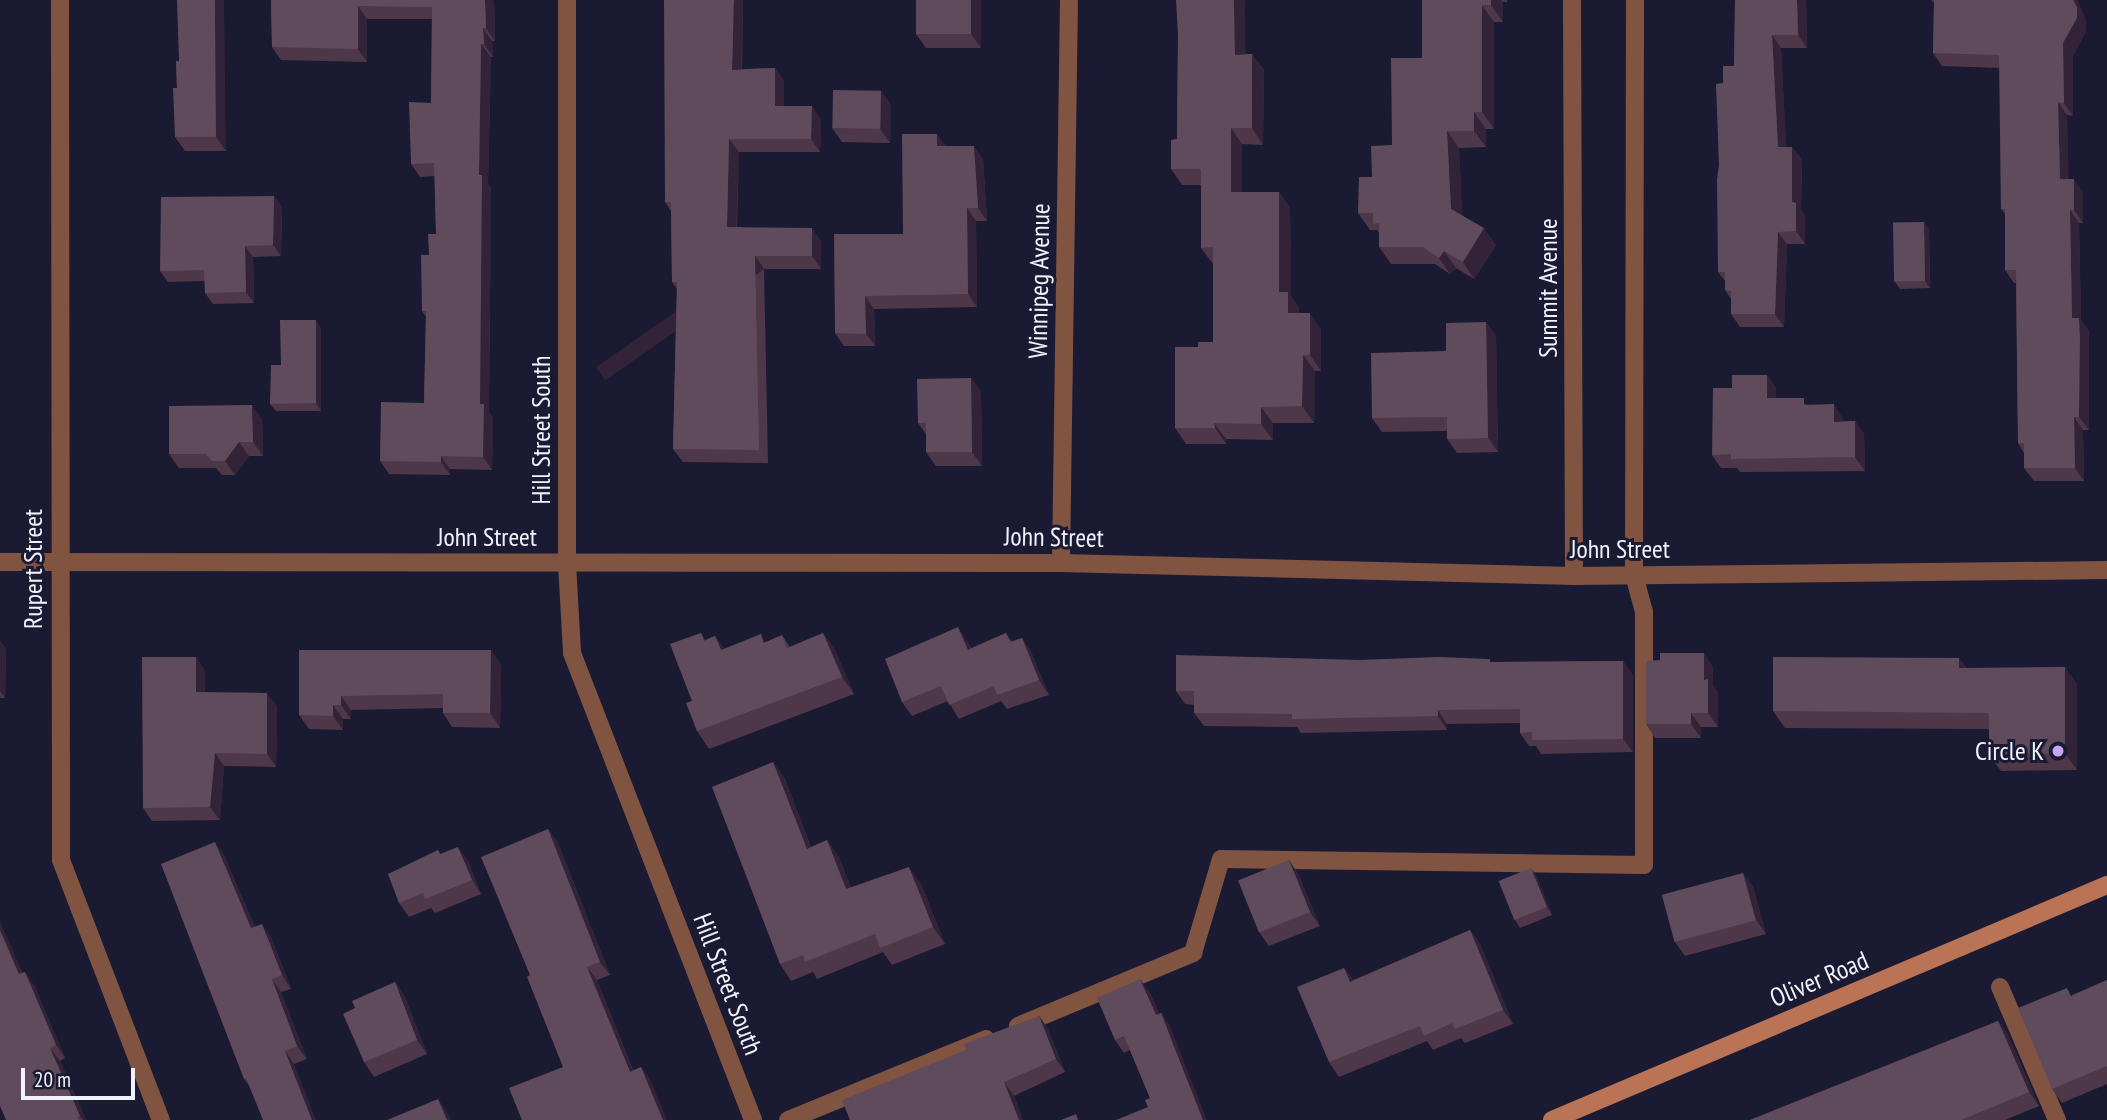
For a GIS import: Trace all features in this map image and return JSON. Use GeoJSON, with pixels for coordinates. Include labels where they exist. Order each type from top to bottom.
{"type":"FeatureCollection","features":[{"type":"Feature","properties":{"kind":"main road","name":"Oliver Road"},"geometry":{"type":"LineString","coordinates":[[1552,1120],[2107,886]]}},
{"type":"Feature","properties":{"kind":"street","name":"Rupert Street"},"geometry":{"type":"LineString","coordinates":[[60,0],[61,860],[161,1120]]}},
{"type":"Feature","properties":{"kind":"street","name":"Hill Street South"},"geometry":{"type":"LineString","coordinates":[[567,0],[567,563],[572,653],[753,1120]]}},
{"type":"Feature","properties":{"kind":"street","name":"Winnipeg Avenue"},"geometry":{"type":"LineString","coordinates":[[1061,563],[1069,0]]}},
{"type":"Feature","properties":{"kind":"street","name":"Summit Avenue"},"geometry":{"type":"LineString","coordinates":[[1572,0],[1574,576]]}},
{"type":"Feature","properties":{"kind":"street"},"geometry":{"type":"LineString","coordinates":[[788,1120],[1193,953],[1221,859],[1644,865],[1644,612],[1634,575],[1635,0]]}},
{"type":"Feature","properties":{"kind":"street","name":"John Street"},"geometry":{"type":"LineString","coordinates":[[0,562],[1061,563],[1574,576],[2107,570]]}},
{"type":"Feature","properties":{"kind":"street"},"geometry":{"type":"LineString","coordinates":[[2000,987],[2057,1120]]}},
{"type":"Feature","properties":{"kind":"building"},"geometry":{"type":"Polygon","coordinates":[[[177,0],[215,0],[216,137],[175,137],[173,88],[177,88],[176,61],[179,61],[177,0]]]}},
{"type":"Feature","properties":{"kind":"building"},"geometry":{"type":"Polygon","coordinates":[[[271,0],[485,0],[486,28],[483,28],[484,44],[481,44],[479,175],[482,175],[480,404],[484,404],[483,457],[441,456],[441,462],[380,461],[381,402],[424,403],[426,311],[422,311],[421,255],[429,255],[428,234],[436,234],[434,163],[411,164],[409,102],[431,103],[432,7],[358,6],[358,49],[272,47],[271,0]]]}},
{"type":"Feature","properties":{"kind":"building"},"geometry":{"type":"Polygon","coordinates":[[[664,0],[734,0],[732,70],[775,68],[775,106],[812,106],[811,139],[729,139],[727,227],[812,228],[812,256],[755,256],[759,450],[673,449],[677,282],[672,282],[671,202],[665,202],[664,0]]]}},
{"type":"Feature","properties":{"kind":"building"},"geometry":{"type":"Polygon","coordinates":[[[916,0],[971,0],[971,34],[916,34],[916,0]]]}},
{"type":"Feature","properties":{"kind":"building"},"geometry":{"type":"Polygon","coordinates":[[[1176,0],[1234,0],[1235,55],[1252,54],[1252,128],[1231,128],[1231,192],[1279,192],[1279,292],[1288,292],[1288,313],[1310,313],[1310,355],[1303,355],[1302,406],[1261,407],[1261,424],[1214,423],[1215,428],[1175,428],[1175,347],[1198,347],[1198,342],[1213,342],[1213,247],[1201,248],[1201,169],[1171,169],[1171,140],[1177,139],[1176,0]]]}},
{"type":"Feature","properties":{"kind":"building"},"geometry":{"type":"Polygon","coordinates":[[[1422,0],[1491,0],[1491,5],[1482,5],[1482,112],[1474,112],[1474,131],[1447,131],[1451,209],[1484,228],[1463,262],[1444,251],[1439,258],[1423,247],[1379,247],[1379,223],[1373,224],[1373,213],[1358,213],[1359,177],[1372,177],[1371,146],[1392,145],[1391,58],[1422,58],[1422,0]]]}},
{"type":"Feature","properties":{"kind":"building"},"geometry":{"type":"Polygon","coordinates":[[[1735,0],[1797,0],[1798,35],[1772,35],[1778,147],[1792,147],[1792,202],[1796,203],[1796,231],[1778,232],[1775,314],[1731,314],[1731,291],[1725,290],[1725,272],[1718,272],[1719,165],[1716,84],[1723,83],[1723,66],[1734,66],[1735,0]]]}},
{"type":"Feature","properties":{"kind":"building"},"geometry":{"type":"Polygon","coordinates":[[[1934,0],[2073,0],[2077,7],[2077,18],[2063,43],[2064,103],[2058,102],[2060,179],[2074,179],[2074,210],[2070,210],[2072,318],[2079,318],[2080,339],[2079,417],[2074,417],[2075,468],[2024,468],[2024,443],[2018,443],[2016,270],[2005,270],[2005,209],[2001,209],[1999,55],[1933,53],[1934,0]]]}},
{"type":"Feature","properties":{"kind":"building"},"geometry":{"type":"Polygon","coordinates":[[[833,90],[881,91],[880,129],[832,128],[833,90]]]}},
{"type":"Feature","properties":{"kind":"building"},"geometry":{"type":"Polygon","coordinates":[[[902,134],[937,134],[937,146],[974,146],[978,208],[967,208],[968,294],[865,296],[866,334],[835,333],[834,234],[903,234],[902,134]]]}},
{"type":"Feature","properties":{"kind":"building"},"geometry":{"type":"Polygon","coordinates":[[[274,196],[273,245],[245,246],[246,292],[205,293],[204,270],[160,271],[161,197],[274,196]]]}},
{"type":"Feature","properties":{"kind":"building"},"geometry":{"type":"Polygon","coordinates":[[[1924,222],[1925,281],[1894,282],[1893,223],[1924,222]]]}},
{"type":"Feature","properties":{"kind":"building"},"geometry":{"type":"Polygon","coordinates":[[[280,320],[316,320],[316,403],[270,404],[271,365],[281,365],[280,320]]]}},
{"type":"Feature","properties":{"kind":"building"},"geometry":{"type":"Polygon","coordinates":[[[1486,322],[1488,438],[1447,439],[1447,417],[1372,418],[1371,353],[1446,351],[1446,323],[1486,322]]]}},
{"type":"Feature","properties":{"kind":"building"},"geometry":{"type":"Polygon","coordinates":[[[1732,375],[1767,375],[1767,398],[1804,398],[1804,405],[1834,404],[1834,422],[1855,421],[1855,457],[1731,459],[1731,454],[1712,455],[1713,388],[1732,388],[1732,375]]]}},
{"type":"Feature","properties":{"kind":"building"},"geometry":{"type":"Polygon","coordinates":[[[971,378],[972,452],[926,452],[926,423],[918,423],[917,379],[971,378]]]}},
{"type":"Feature","properties":{"kind":"building"},"geometry":{"type":"Polygon","coordinates":[[[252,405],[253,442],[239,442],[225,461],[212,461],[206,454],[169,454],[169,406],[252,405]]]}},
{"type":"Feature","properties":{"kind":"building"},"geometry":{"type":"Polygon","coordinates":[[[958,627],[968,650],[1006,633],[1010,642],[1022,638],[1039,680],[997,695],[994,686],[949,705],[941,686],[902,702],[885,659],[958,627]]]}},
{"type":"Feature","properties":{"kind":"building"},"geometry":{"type":"Polygon","coordinates":[[[701,633],[704,641],[715,636],[721,650],[761,634],[764,643],[782,635],[787,648],[823,633],[842,677],[697,731],[686,703],[692,701],[670,644],[701,633]]]}},
{"type":"Feature","properties":{"kind":"building"},"geometry":{"type":"Polygon","coordinates":[[[299,650],[491,650],[490,713],[443,713],[443,694],[341,696],[341,705],[333,705],[333,716],[299,715],[299,650]]]}},
{"type":"Feature","properties":{"kind":"building"},"geometry":{"type":"Polygon","coordinates":[[[1660,653],[1704,653],[1704,680],[1708,679],[1708,713],[1691,713],[1691,724],[1646,724],[1646,661],[1660,660],[1660,653]]]}},
{"type":"Feature","properties":{"kind":"building"},"geometry":{"type":"Polygon","coordinates":[[[1176,655],[1359,660],[1438,657],[1490,659],[1490,662],[1623,661],[1623,739],[1532,740],[1532,732],[1520,733],[1520,709],[1438,710],[1438,716],[1292,719],[1292,714],[1194,713],[1194,691],[1176,691],[1176,655]]]}},
{"type":"Feature","properties":{"kind":"building"},"geometry":{"type":"Polygon","coordinates":[[[142,657],[196,657],[196,692],[267,693],[267,754],[215,753],[210,807],[143,808],[142,657]]]}},
{"type":"Feature","properties":{"kind":"building"},"geometry":{"type":"Polygon","coordinates":[[[1773,657],[1959,658],[1959,668],[2065,667],[2065,753],[1989,754],[1989,713],[1773,711],[1773,657]]]}},
{"type":"Feature","properties":{"kind":"building"},"geometry":{"type":"Polygon","coordinates":[[[773,762],[807,849],[827,840],[846,889],[909,867],[933,927],[880,948],[875,934],[805,962],[803,955],[780,964],[712,787],[773,762]]]}},
{"type":"Feature","properties":{"kind":"building"},"geometry":{"type":"Polygon","coordinates":[[[548,829],[600,962],[587,967],[630,1072],[641,1067],[663,1120],[522,1120],[509,1088],[563,1067],[527,977],[530,975],[481,857],[548,829]]]}},
{"type":"Feature","properties":{"kind":"building"},"geometry":{"type":"Polygon","coordinates":[[[215,842],[251,928],[262,924],[282,975],[272,979],[297,1046],[285,1051],[312,1120],[263,1120],[246,1078],[244,1079],[161,864],[215,842]]]}},
{"type":"Feature","properties":{"kind":"building"},"geometry":{"type":"Polygon","coordinates":[[[458,847],[472,880],[425,899],[423,893],[399,903],[388,874],[438,850],[440,854],[458,847]]]}},
{"type":"Feature","properties":{"kind":"building"},"geometry":{"type":"Polygon","coordinates":[[[1289,860],[1310,912],[1259,933],[1238,881],[1289,860]]]}},
{"type":"Feature","properties":{"kind":"building"},"geometry":{"type":"Polygon","coordinates":[[[1531,868],[1547,907],[1514,920],[1499,881],[1531,868]]]}},
{"type":"Feature","properties":{"kind":"building"},"geometry":{"type":"Polygon","coordinates":[[[1743,873],[1756,920],[1675,942],[1662,895],[1743,873]]]}},
{"type":"Feature","properties":{"kind":"building"},"geometry":{"type":"Polygon","coordinates":[[[0,930],[19,974],[25,972],[56,1045],[50,1048],[80,1116],[77,1117],[79,1120],[6,1120],[0,1106],[0,930]]]}},
{"type":"Feature","properties":{"kind":"building"},"geometry":{"type":"Polygon","coordinates":[[[1470,930],[1503,1010],[1455,1029],[1452,1023],[1424,1036],[1420,1026],[1329,1062],[1297,987],[1344,968],[1350,982],[1470,930]]]}},
{"type":"Feature","properties":{"kind":"building"},"geometry":{"type":"Polygon","coordinates":[[[1140,979],[1156,1015],[1161,1013],[1203,1120],[1116,1120],[1148,1107],[1145,1100],[1150,1098],[1124,1036],[1115,1040],[1097,998],[1140,979]]]}},
{"type":"Feature","properties":{"kind":"building"},"geometry":{"type":"Polygon","coordinates":[[[2107,980],[2107,1066],[2052,1089],[2018,1008],[2067,988],[2071,996],[2107,980]]]}},
{"type":"Feature","properties":{"kind":"building"},"geometry":{"type":"Polygon","coordinates":[[[395,982],[417,1040],[364,1062],[343,1014],[355,1008],[352,1001],[395,982]]]}},
{"type":"Feature","properties":{"kind":"building"},"geometry":{"type":"Polygon","coordinates":[[[1039,1016],[1056,1059],[1004,1082],[1019,1120],[850,1120],[842,1100],[966,1050],[964,1044],[1039,1016]]]}},
{"type":"Feature","properties":{"kind":"building"},"geometry":{"type":"Polygon","coordinates":[[[1998,1021],[2029,1092],[1961,1120],[1750,1120],[1998,1021]]]}},
{"type":"Feature","properties":{"kind":"building"},"geometry":{"type":"Polygon","coordinates":[[[438,1099],[447,1120],[387,1120],[438,1099]]]}},
{"type":"Feature","properties":{"kind":"building"},"geometry":{"type":"Polygon","coordinates":[[[1076,1114],[1078,1120],[1061,1120],[1076,1114]]]}},
{"type":"Feature","properties":{"kind":"place","name":"Circle K"},"geometry":{"type":"Point","coordinates":[2058,751]}}]}
